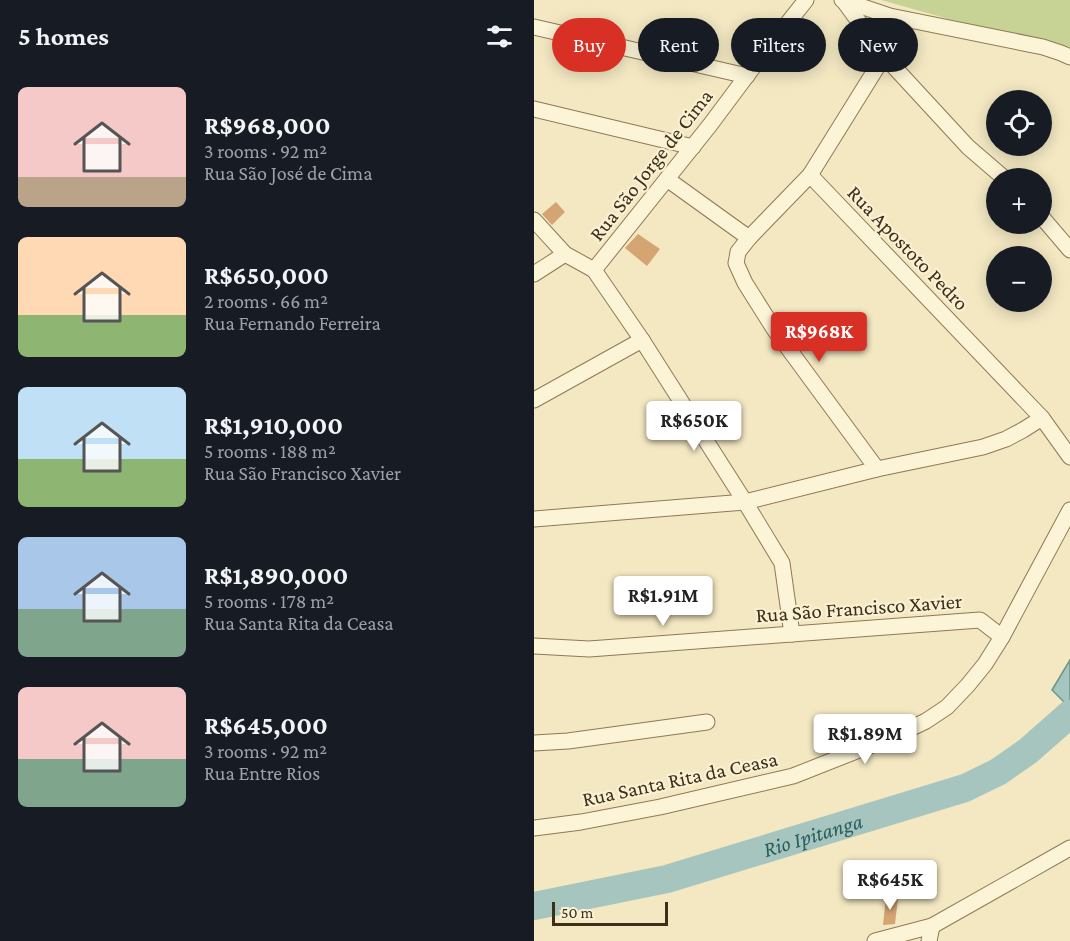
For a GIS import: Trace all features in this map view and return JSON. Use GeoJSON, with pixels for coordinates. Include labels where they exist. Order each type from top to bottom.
{"type":"FeatureCollection","features":[{"type":"Feature","properties":{"kind":"street","name":"Rua São Jorge de Cima"},"geometry":{"type":"LineString","coordinates":[[594,270],[693,147],[759,58],[806,0]]}},
{"type":"Feature","properties":{"kind":"street"},"geometry":{"type":"LineString","coordinates":[[842,0],[856,18]]}},
{"type":"Feature","properties":{"kind":"street"},"geometry":{"type":"LineString","coordinates":[[842,0],[890,16],[1043,47],[1070,57]]}},
{"type":"Feature","properties":{"kind":"street"},"geometry":{"type":"LineString","coordinates":[[534,27],[747,76]]}},
{"type":"Feature","properties":{"kind":"street"},"geometry":{"type":"LineString","coordinates":[[874,72],[810,175],[749,238],[738,252],[736,263],[745,283],[774,328],[877,469]]}},
{"type":"Feature","properties":{"kind":"street"},"geometry":{"type":"LineString","coordinates":[[899,72],[968,147],[992,168]]}},
{"type":"Feature","properties":{"kind":"street"},"geometry":{"type":"LineString","coordinates":[[534,109],[693,147]]}},
{"type":"Feature","properties":{"kind":"street","name":"Rua Apostoto Pedro"},"geometry":{"type":"LineString","coordinates":[[810,175],[1042,418],[1070,457]]}},
{"type":"Feature","properties":{"kind":"street"},"geometry":{"type":"LineString","coordinates":[[667,178],[749,238]]}},
{"type":"Feature","properties":{"kind":"street"},"geometry":{"type":"LineString","coordinates":[[534,220],[566,254],[594,270],[746,502],[782,563],[792,634]]}},
{"type":"Feature","properties":{"kind":"street"},"geometry":{"type":"LineString","coordinates":[[1052,229],[1070,250]]}},
{"type":"Feature","properties":{"kind":"street"},"geometry":{"type":"LineString","coordinates":[[534,274],[566,254]]}},
{"type":"Feature","properties":{"kind":"street"},"geometry":{"type":"LineString","coordinates":[[534,400],[642,340]]}},
{"type":"Feature","properties":{"kind":"street"},"geometry":{"type":"LineString","coordinates":[[534,519],[746,502],[877,469],[983,447],[1006,439],[1042,418]]}},
{"type":"Feature","properties":{"kind":"street","name":"Rua Santa Rita da Ceasa"},"geometry":{"type":"LineString","coordinates":[[534,828],[581,822],[660,807],[793,776],[897,735],[926,721],[947,707],[985,664],[1002,637],[1070,510]]}},
{"type":"Feature","properties":{"kind":"street","name":"Rua São Francisco Xavier"},"geometry":{"type":"LineString","coordinates":[[534,646],[589,649],[981,620],[1002,637]]}},
{"type":"Feature","properties":{"kind":"street"},"geometry":{"type":"LineString","coordinates":[[534,743],[568,741],[707,722]]}},
{"type":"Feature","properties":{"kind":"street"},"geometry":{"type":"LineString","coordinates":[[875,941],[931,934],[1070,848]]}},
{"type":"Feature","properties":{"kind":"green space"},"geometry":{"type":"Polygon","coordinates":[[[881,0],[1070,0],[1070,53],[881,0]]]}},
{"type":"Feature","properties":{"kind":"water"},"geometry":{"type":"Polygon","coordinates":[[[1070,660],[1070,708],[1052,690],[1070,660]]]}},
{"type":"Feature","properties":{"kind":"building"},"geometry":{"type":"Polygon","coordinates":[[[556,202],[565,212],[552,225],[542,214],[556,202]]]}},
{"type":"Feature","properties":{"kind":"building"},"geometry":{"type":"Polygon","coordinates":[[[638,234],[660,249],[647,266],[625,248],[638,234]]]}},
{"type":"Feature","properties":{"kind":"building"},"geometry":{"type":"Polygon","coordinates":[[[710,401],[723,422],[711,430],[697,409],[710,401]]]}},
{"type":"Feature","properties":{"kind":"building"},"geometry":{"type":"Polygon","coordinates":[[[886,896],[898,898],[895,924],[883,925],[886,896]]]}},
{"type":"Feature","properties":{"kind":"waterway","name":"Rio Ipitanga"},"geometry":{"type":"LineString","coordinates":[[534,906],[667,879],[965,788],[998,772],[1028,751],[1070,714]]}}]}
